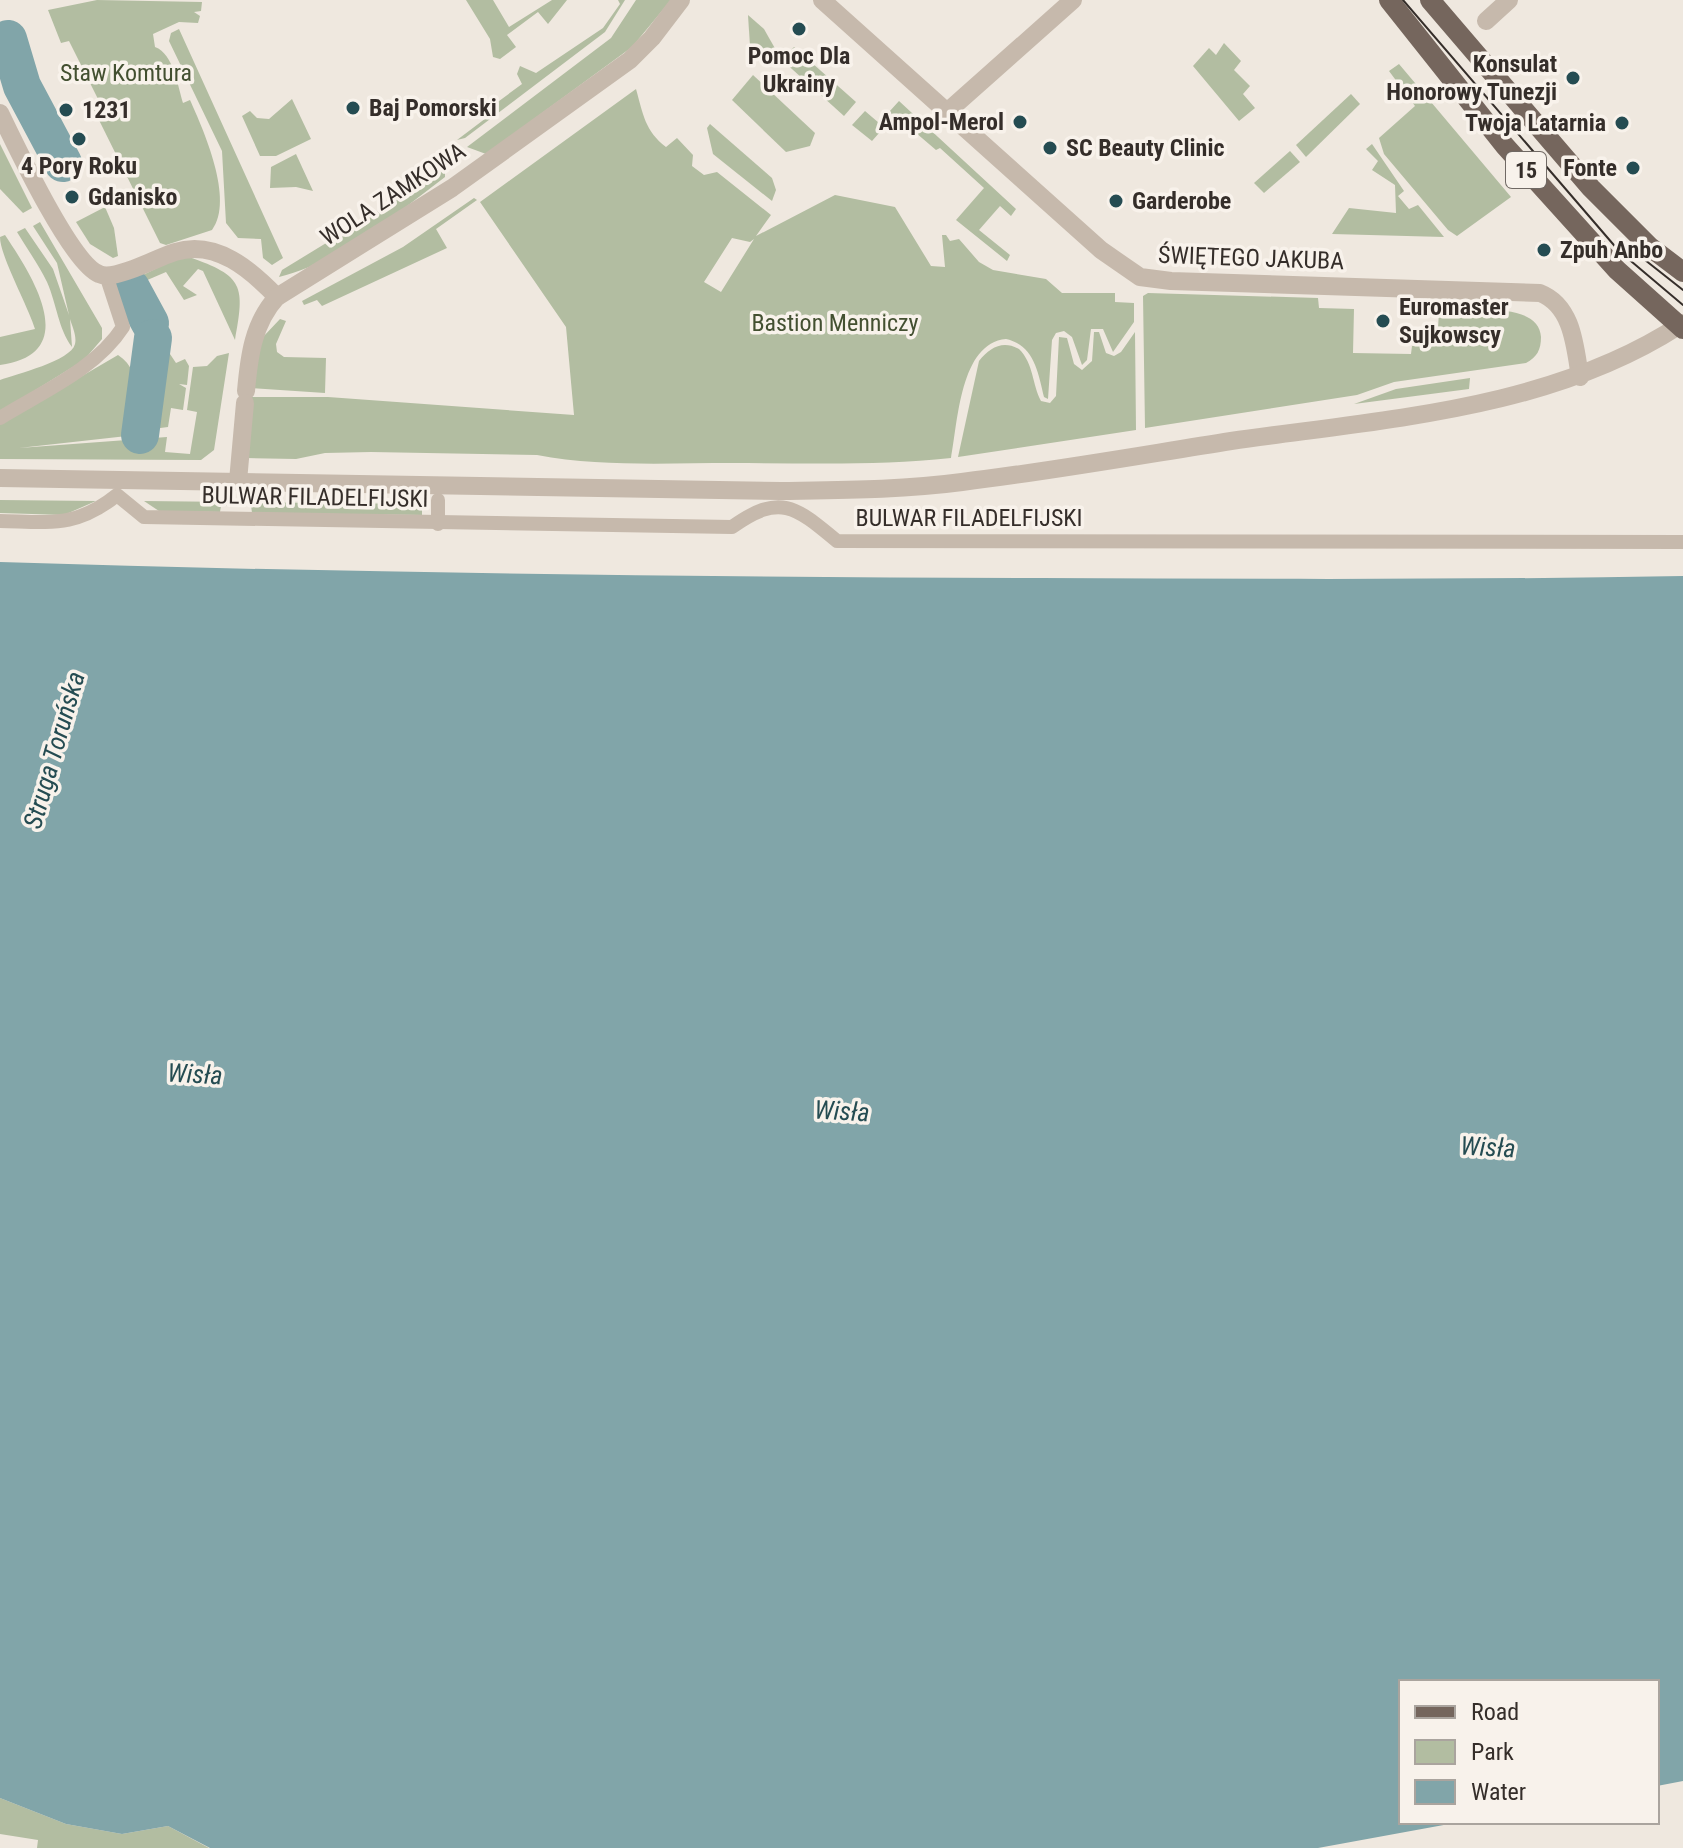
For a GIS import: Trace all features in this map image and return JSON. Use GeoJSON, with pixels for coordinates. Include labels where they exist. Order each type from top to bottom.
{"type":"FeatureCollection","features":[{"type":"Feature","properties":{"kind":"main road","name":"15"},"geometry":{"type":"LineString","coordinates":[[1389,0],[1505,146],[1617,270],[1682,326]]}},
{"type":"Feature","properties":{"kind":"main road","name":"15"},"geometry":{"type":"LineString","coordinates":[[1430,0],[1591,188],[1650,247],[1683,272]]}},
{"type":"Feature","properties":{"kind":"street","name":"WOLA ZAMKOWA"},"geometry":{"type":"LineString","coordinates":[[238,481],[253,340],[265,311],[277,297],[452,188],[630,60],[652,38],[681,0]]}},
{"type":"Feature","properties":{"kind":"street","name":"ŚWIĘTEGO JAKUBA"},"geometry":{"type":"LineString","coordinates":[[822,0],[1101,250],[1140,277],[1171,281],[1540,293],[1561,308],[1575,347],[1580,377]]}},
{"type":"Feature","properties":{"kind":"street"},"geometry":{"type":"LineString","coordinates":[[947,112],[1073,0]]}},
{"type":"Feature","properties":{"kind":"street"},"geometry":{"type":"LineString","coordinates":[[1486,21],[1509,0]]}},
{"type":"Feature","properties":{"kind":"street"},"geometry":{"type":"LineString","coordinates":[[0,113],[76,252],[91,269],[106,275],[131,270],[178,251],[198,250],[240,264],[277,297]]}},
{"type":"Feature","properties":{"kind":"street"},"geometry":{"type":"LineString","coordinates":[[0,418],[100,355],[114,340],[123,327],[106,275]]}},
{"type":"Feature","properties":{"kind":"street","name":"BULWAR FILADELFIJSKI"},"geometry":{"type":"LineString","coordinates":[[0,478],[880,490],[962,482],[1379,419],[1508,396],[1580,377],[1682,326]]}},
{"type":"Feature","properties":{"kind":"street","name":"BULWAR FILADELFIJSKI"},"geometry":{"type":"LineString","coordinates":[[0,521],[76,520],[95,513],[117,495],[144,517],[438,524],[732,527],[753,511],[780,504],[804,513],[837,541],[1683,542]]}},
{"type":"Feature","properties":{"kind":"street"},"geometry":{"type":"LineString","coordinates":[[438,500],[438,524]]}},
{"type":"Feature","properties":{"kind":"green space","name":"Staw Komtura"},"geometry":{"type":"Polygon","coordinates":[[[97,0],[202,2],[201,11],[194,12],[200,16],[198,23],[179,22],[153,34],[155,47],[171,64],[183,103],[190,100],[214,165],[220,201],[212,230],[166,245],[160,243],[94,110],[106,115],[69,41],[61,43],[48,10],[97,0]]]}},
{"type":"Feature","properties":{"kind":"green space"},"geometry":{"type":"Polygon","coordinates":[[[466,0],[493,0],[509,27],[552,0],[567,0],[548,24],[538,12],[507,35],[516,47],[500,59],[493,57],[490,39],[466,0]]]}},
{"type":"Feature","properties":{"kind":"green space"},"geometry":{"type":"Polygon","coordinates":[[[618,0],[625,0],[605,32],[465,138],[457,140],[498,109],[495,104],[522,84],[517,74],[520,66],[536,73],[603,28],[620,4],[618,0]]]}},
{"type":"Feature","properties":{"kind":"green space"},"geometry":{"type":"Polygon","coordinates":[[[636,0],[671,0],[632,47],[486,154],[467,147],[611,38],[636,0]]]}},
{"type":"Feature","properties":{"kind":"green space"},"geometry":{"type":"Polygon","coordinates":[[[748,15],[764,29],[777,52],[767,63],[750,46],[748,15]]]}},
{"type":"Feature","properties":{"kind":"green space"},"geometry":{"type":"Polygon","coordinates":[[[179,29],[283,258],[272,265],[263,258],[261,239],[238,238],[226,223],[222,151],[169,41],[171,33],[179,29]]]}},
{"type":"Feature","properties":{"kind":"green space"},"geometry":{"type":"Polygon","coordinates":[[[1224,43],[1241,61],[1234,70],[1250,86],[1243,94],[1255,108],[1239,121],[1193,66],[1209,48],[1216,55],[1224,43]]]}},
{"type":"Feature","properties":{"kind":"green space"},"geometry":{"type":"Polygon","coordinates":[[[794,47],[856,102],[844,116],[782,60],[794,47]]]}},
{"type":"Feature","properties":{"kind":"green space"},"geometry":{"type":"Polygon","coordinates":[[[1399,64],[1511,197],[1457,236],[1448,230],[1384,154],[1379,138],[1415,106],[1389,71],[1399,64]]]}},
{"type":"Feature","properties":{"kind":"green space"},"geometry":{"type":"Polygon","coordinates":[[[753,75],[815,133],[810,146],[786,152],[732,100],[753,75]]]}},
{"type":"Feature","properties":{"kind":"green space","name":"Bastion Menniczy"},"geometry":{"type":"Polygon","coordinates":[[[636,89],[646,121],[659,141],[666,147],[677,138],[693,155],[692,166],[704,175],[717,172],[771,215],[756,236],[835,195],[895,207],[931,266],[945,267],[942,235],[946,235],[950,241],[959,239],[979,262],[993,270],[1046,279],[1062,293],[1115,293],[1115,302],[1134,303],[1134,322],[1113,352],[1103,329],[1091,329],[1087,360],[1082,365],[1072,337],[1064,331],[1056,333],[1052,340],[1048,399],[1044,397],[1033,361],[1023,347],[1006,339],[991,344],[979,354],[964,386],[951,458],[869,463],[634,464],[537,455],[371,452],[325,453],[296,459],[246,458],[250,397],[328,397],[574,415],[566,327],[480,202],[636,89]],[[732,238],[704,282],[721,292],[754,239],[750,242],[732,238]]]}},
{"type":"Feature","properties":{"kind":"green space"},"geometry":{"type":"Polygon","coordinates":[[[1351,94],[1360,104],[1306,157],[1296,145],[1351,94]]]}},
{"type":"Feature","properties":{"kind":"green space"},"geometry":{"type":"Polygon","coordinates":[[[292,99],[311,139],[276,156],[260,156],[242,116],[250,111],[257,118],[269,119],[292,99]]]}},
{"type":"Feature","properties":{"kind":"green space"},"geometry":{"type":"Polygon","coordinates":[[[899,101],[1016,209],[1011,216],[1000,206],[979,230],[1010,255],[1007,261],[956,220],[984,188],[940,148],[936,150],[895,115],[872,141],[852,125],[865,111],[879,123],[899,101]]]}},
{"type":"Feature","properties":{"kind":"green space"},"geometry":{"type":"Polygon","coordinates":[[[710,124],[772,178],[776,190],[772,201],[713,154],[707,128],[710,124]]]}},
{"type":"Feature","properties":{"kind":"green space"},"geometry":{"type":"Polygon","coordinates":[[[0,144],[32,208],[23,213],[0,189],[0,144]]]}},
{"type":"Feature","properties":{"kind":"green space"},"geometry":{"type":"Polygon","coordinates":[[[1372,144],[1404,191],[1398,196],[1409,209],[1418,205],[1444,237],[1332,234],[1349,208],[1396,213],[1395,185],[1372,170],[1378,161],[1366,149],[1372,144]]]}},
{"type":"Feature","properties":{"kind":"green space"},"geometry":{"type":"Polygon","coordinates":[[[1290,151],[1300,162],[1264,193],[1254,183],[1290,151]]]}},
{"type":"Feature","properties":{"kind":"green space"},"geometry":{"type":"Polygon","coordinates":[[[296,154],[313,191],[296,187],[270,188],[271,167],[296,154]]]}},
{"type":"Feature","properties":{"kind":"green space"},"geometry":{"type":"Polygon","coordinates":[[[445,164],[445,177],[387,221],[324,260],[279,277],[282,270],[390,204],[445,164]]]}},
{"type":"Feature","properties":{"kind":"green space"},"geometry":{"type":"Polygon","coordinates":[[[474,198],[477,200],[436,229],[447,248],[322,306],[317,300],[304,305],[302,301],[403,247],[474,198]]]}},
{"type":"Feature","properties":{"kind":"green space"},"geometry":{"type":"Polygon","coordinates":[[[105,207],[114,228],[118,256],[113,258],[90,244],[76,222],[105,207]]]}},
{"type":"Feature","properties":{"kind":"green space"},"geometry":{"type":"Polygon","coordinates":[[[40,222],[102,328],[102,339],[84,360],[0,412],[0,380],[54,361],[64,356],[75,344],[70,319],[72,347],[47,282],[17,232],[25,228],[53,269],[69,315],[57,263],[33,226],[40,222]]]}},
{"type":"Feature","properties":{"kind":"green space"},"geometry":{"type":"Polygon","coordinates":[[[5,235],[37,290],[44,310],[45,329],[40,346],[25,358],[0,365],[0,337],[35,329],[4,256],[0,237],[5,235]]]}},
{"type":"Feature","properties":{"kind":"green space"},"geometry":{"type":"Polygon","coordinates":[[[189,257],[221,270],[236,285],[240,307],[235,340],[203,271],[198,269],[183,286],[197,295],[184,300],[166,272],[145,281],[164,319],[164,330],[161,332],[124,305],[120,292],[124,284],[176,259],[189,257]]]}},
{"type":"Feature","properties":{"kind":"green space"},"geometry":{"type":"Polygon","coordinates":[[[1148,293],[1318,298],[1319,308],[1354,309],[1353,353],[1411,354],[1412,346],[1437,346],[1439,311],[1482,309],[1515,313],[1528,317],[1537,325],[1541,342],[1538,353],[1526,363],[1394,382],[1357,395],[1145,428],[1143,296],[1148,293]]]}},
{"type":"Feature","properties":{"kind":"green space"},"geometry":{"type":"Polygon","coordinates":[[[280,319],[286,321],[276,344],[277,352],[284,357],[326,358],[325,393],[250,388],[263,337],[280,319]]]}},
{"type":"Feature","properties":{"kind":"green space"},"geometry":{"type":"Polygon","coordinates":[[[1094,332],[1099,332],[1106,353],[1114,356],[1121,352],[1135,332],[1136,430],[958,457],[979,361],[988,352],[1002,345],[1019,349],[1028,361],[1041,401],[1050,403],[1056,396],[1059,337],[1067,338],[1074,364],[1082,370],[1092,361],[1094,332]]]}},
{"type":"Feature","properties":{"kind":"green space"},"geometry":{"type":"Polygon","coordinates":[[[160,339],[176,363],[185,359],[189,366],[187,385],[179,384],[186,388],[183,410],[171,408],[168,427],[145,430],[160,339]]]}},
{"type":"Feature","properties":{"kind":"green space"},"geometry":{"type":"Polygon","coordinates":[[[229,353],[214,450],[201,460],[0,459],[0,424],[118,355],[127,363],[135,382],[127,436],[19,448],[167,437],[165,452],[190,454],[197,412],[187,410],[193,367],[207,366],[217,356],[229,353]]]}},
{"type":"Feature","properties":{"kind":"green space"},"geometry":{"type":"Polygon","coordinates":[[[1470,378],[1469,389],[1354,404],[1396,389],[1470,378]]]}},
{"type":"Feature","properties":{"kind":"green space"},"geometry":{"type":"Polygon","coordinates":[[[0,500],[96,501],[64,515],[0,513],[0,500]]]}},
{"type":"Feature","properties":{"kind":"green space"},"geometry":{"type":"Polygon","coordinates":[[[144,501],[422,504],[422,515],[252,513],[251,505],[221,506],[220,512],[159,511],[144,501]]]}},
{"type":"Feature","properties":{"kind":"green space"},"geometry":{"type":"Polygon","coordinates":[[[0,1798],[66,1824],[122,1834],[168,1826],[209,1848],[37,1848],[38,1840],[0,1834],[0,1798]]]}},
{"type":"Feature","properties":{"kind":"water","name":"Wisła"},"geometry":{"type":"Polygon","coordinates":[[[0,562],[390,572],[780,577],[1362,579],[1683,576],[1683,1781],[1659,1786],[1659,1680],[1399,1680],[1399,1824],[1449,1824],[1318,1848],[210,1848],[168,1826],[122,1834],[66,1824],[0,1798],[0,562]]]}},
{"type":"Feature","properties":{"kind":"waterway","name":"Struga Toruńska"},"geometry":{"type":"LineString","coordinates":[[8,39],[22,86],[63,163]]}},
{"type":"Feature","properties":{"kind":"waterway","name":"Struga Toruńska"},"geometry":{"type":"LineString","coordinates":[[131,288],[150,323]]}},
{"type":"Feature","properties":{"kind":"waterway","name":"Struga Toruńska"},"geometry":{"type":"LineString","coordinates":[[140,435],[153,338]]}},
{"type":"Feature","properties":{"kind":"tram line"},"geometry":{"type":"LineString","coordinates":[[1403,0],[1619,251],[1683,305]]}},
{"type":"Feature","properties":{"kind":"tram line"},"geometry":{"type":"LineString","coordinates":[[1645,260],[1683,290]]}},
{"type":"Feature","properties":{"kind":"place","name":"Pomoc Dla Ukrainy"},"geometry":{"type":"Point","coordinates":[799,29]}},
{"type":"Feature","properties":{"kind":"place","name":"Konsulat Honorowy Tunezji"},"geometry":{"type":"Point","coordinates":[1573,78]}},
{"type":"Feature","properties":{"kind":"place","name":"Baj Pomorski"},"geometry":{"type":"Point","coordinates":[353,108]}},
{"type":"Feature","properties":{"kind":"place","name":"1231"},"geometry":{"type":"Point","coordinates":[66,110]}},
{"type":"Feature","properties":{"kind":"place","name":"Ampol-Merol"},"geometry":{"type":"Point","coordinates":[1020,122]}},
{"type":"Feature","properties":{"kind":"place","name":"Twoja Latarnia"},"geometry":{"type":"Point","coordinates":[1622,123]}},
{"type":"Feature","properties":{"kind":"place","name":"4 Pory Roku"},"geometry":{"type":"Point","coordinates":[79,139]}},
{"type":"Feature","properties":{"kind":"place","name":"SC Beauty Clinic"},"geometry":{"type":"Point","coordinates":[1050,148]}},
{"type":"Feature","properties":{"kind":"place","name":"Fonte"},"geometry":{"type":"Point","coordinates":[1633,168]}},
{"type":"Feature","properties":{"kind":"place","name":"Gdanisko"},"geometry":{"type":"Point","coordinates":[72,197]}},
{"type":"Feature","properties":{"kind":"place","name":"Garderobe"},"geometry":{"type":"Point","coordinates":[1116,201]}},
{"type":"Feature","properties":{"kind":"place","name":"Zpuh Anbo"},"geometry":{"type":"Point","coordinates":[1544,250]}},
{"type":"Feature","properties":{"kind":"place","name":"Euromaster Sujkowscy"},"geometry":{"type":"Point","coordinates":[1383,321]}}]}
